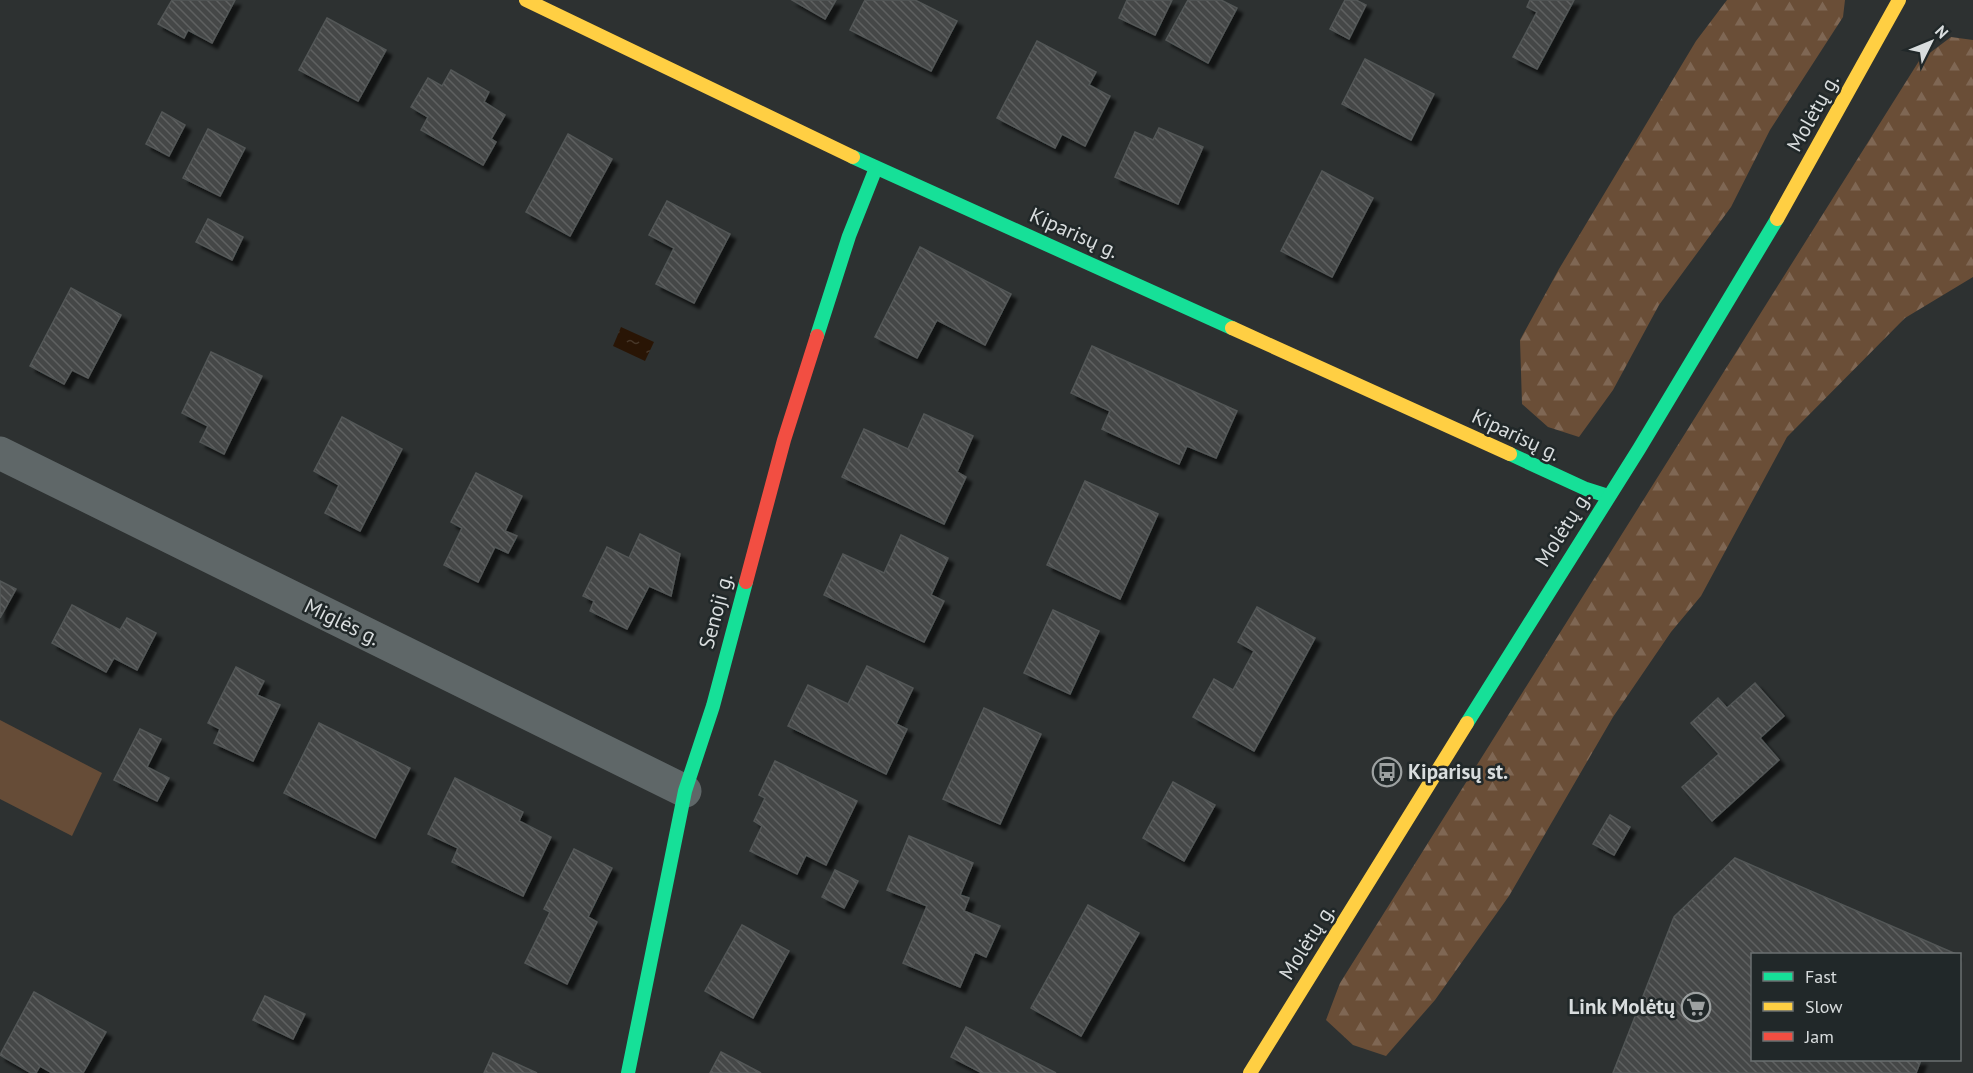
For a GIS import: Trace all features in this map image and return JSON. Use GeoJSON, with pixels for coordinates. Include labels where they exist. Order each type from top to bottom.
{"type":"FeatureCollection","features":[{"type":"Feature","properties":{"kind":"street","name":"Kiparisų g."},"geometry":{"type":"LineString","coordinates":[[526,0],[876,168],[1031,236],[1586,489],[1608,496]]}},
{"type":"Feature","properties":{"kind":"street","name":"Molėtų g."},"geometry":{"type":"LineString","coordinates":[[1250,1073],[1639,449],[1792,194],[1899,0]]}},
{"type":"Feature","properties":{"kind":"street","name":"Senoji g."},"geometry":{"type":"LineString","coordinates":[[628,1073],[685,790],[712,706],[784,440],[849,236],[876,168]]}},
{"type":"Feature","properties":{"kind":"street","name":"Miglės g."},"geometry":{"type":"LineString","coordinates":[[0,453],[685,790]]}},
{"type":"Feature","properties":{"kind":"green space"},"geometry":{"type":"Polygon","coordinates":[[[1727,0],[1845,0],[1843,17],[1770,130],[1731,207],[1659,305],[1613,390],[1579,437],[1548,427],[1522,404],[1520,340],[1559,269],[1696,41],[1727,0]]]}},
{"type":"Feature","properties":{"kind":"green space"},"geometry":{"type":"Polygon","coordinates":[[[1951,37],[1973,40],[1973,277],[1905,318],[1787,437],[1701,596],[1671,632],[1613,717],[1509,896],[1435,1000],[1386,1056],[1353,1045],[1326,1020],[1340,983],[1919,61],[1951,37]]]}},
{"type":"Feature","properties":{"kind":"shaded area"},"geometry":{"type":"Polygon","coordinates":[[[0,720],[102,773],[72,836],[0,799],[0,720]]]}},
{"type":"Feature","properties":{"kind":"water"},"geometry":{"type":"Polygon","coordinates":[[[621,327],[654,342],[645,361],[613,346],[621,327]]]}},
{"type":"Feature","properties":{"kind":"building"},"geometry":{"type":"Polygon","coordinates":[[[172,0],[235,0],[212,43],[188,30],[184,38],[158,24],[172,0]]]}},
{"type":"Feature","properties":{"kind":"building"},"geometry":{"type":"Polygon","coordinates":[[[792,0],[836,0],[825,19],[792,0]]]}},
{"type":"Feature","properties":{"kind":"building"},"geometry":{"type":"Polygon","coordinates":[[[865,0],[915,0],[957,21],[931,71],[850,30],[865,0]]]}},
{"type":"Feature","properties":{"kind":"building"},"geometry":{"type":"Polygon","coordinates":[[[1127,0],[1172,0],[1155,35],[1119,18],[1127,0]]]}},
{"type":"Feature","properties":{"kind":"building"},"geometry":{"type":"Polygon","coordinates":[[[1188,0],[1221,0],[1237,8],[1208,63],[1166,40],[1188,0]]]}},
{"type":"Feature","properties":{"kind":"building"},"geometry":{"type":"Polygon","coordinates":[[[1345,0],[1356,0],[1366,5],[1349,39],[1330,29],[1345,0]]]}},
{"type":"Feature","properties":{"kind":"building"},"geometry":{"type":"Polygon","coordinates":[[[1530,0],[1574,0],[1537,69],[1513,57],[1537,12],[1527,7],[1530,0]]]}},
{"type":"Feature","properties":{"kind":"building"},"geometry":{"type":"Polygon","coordinates":[[[327,18],[386,50],[358,101],[299,70],[327,18]]]}},
{"type":"Feature","properties":{"kind":"building"},"geometry":{"type":"Polygon","coordinates":[[[1037,41],[1096,72],[1089,85],[1110,96],[1085,146],[1062,134],[1055,148],[997,118],[1037,41]]]}},
{"type":"Feature","properties":{"kind":"building"},"geometry":{"type":"Polygon","coordinates":[[[1365,59],[1434,94],[1411,140],[1342,104],[1365,59]]]}},
{"type":"Feature","properties":{"kind":"building"},"geometry":{"type":"Polygon","coordinates":[[[451,70],[489,92],[484,102],[505,115],[491,139],[496,142],[483,165],[421,130],[428,117],[411,107],[428,78],[442,86],[451,70]]]}},
{"type":"Feature","properties":{"kind":"building"},"geometry":{"type":"Polygon","coordinates":[[[162,112],[185,125],[169,156],[146,144],[162,112]]]}},
{"type":"Feature","properties":{"kind":"building"},"geometry":{"type":"Polygon","coordinates":[[[1159,128],[1203,147],[1178,204],[1115,177],[1135,132],[1153,140],[1159,128]]]}},
{"type":"Feature","properties":{"kind":"building"},"geometry":{"type":"Polygon","coordinates":[[[208,129],[245,148],[220,196],[183,178],[208,129]]]}},
{"type":"Feature","properties":{"kind":"building"},"geometry":{"type":"Polygon","coordinates":[[[568,134],[612,159],[570,236],[526,212],[568,134]]]}},
{"type":"Feature","properties":{"kind":"building"},"geometry":{"type":"Polygon","coordinates":[[[1322,171],[1373,198],[1332,277],[1281,251],[1322,171]]]}},
{"type":"Feature","properties":{"kind":"building"},"geometry":{"type":"Polygon","coordinates":[[[667,201],[730,234],[694,303],[656,284],[674,248],[649,235],[667,201]]]}},
{"type":"Feature","properties":{"kind":"building"},"geometry":{"type":"Polygon","coordinates":[[[208,219],[243,237],[232,260],[196,242],[208,219]]]}},
{"type":"Feature","properties":{"kind":"building"},"geometry":{"type":"Polygon","coordinates":[[[920,247],[1011,294],[985,345],[937,320],[917,358],[875,337],[920,247]]]}},
{"type":"Feature","properties":{"kind":"building"},"geometry":{"type":"Polygon","coordinates":[[[71,288],[121,315],[88,378],[72,370],[64,384],[30,366],[71,288]]]}},
{"type":"Feature","properties":{"kind":"building"},"geometry":{"type":"Polygon","coordinates":[[[1092,346],[1237,411],[1216,458],[1187,446],[1179,464],[1102,429],[1110,411],[1071,393],[1092,346]]]}},
{"type":"Feature","properties":{"kind":"building"},"geometry":{"type":"Polygon","coordinates":[[[211,352],[262,376],[224,454],[200,442],[208,426],[182,413],[211,352]]]}},
{"type":"Feature","properties":{"kind":"building"},"geometry":{"type":"Polygon","coordinates":[[[924,414],[973,436],[957,472],[966,477],[944,524],[842,477],[864,429],[908,449],[924,414]]]}},
{"type":"Feature","properties":{"kind":"building"},"geometry":{"type":"Polygon","coordinates":[[[342,417],[402,449],[360,531],[325,513],[339,485],[314,471],[342,417]]]}},
{"type":"Feature","properties":{"kind":"building"},"geometry":{"type":"Polygon","coordinates":[[[476,473],[522,496],[505,531],[517,536],[508,553],[495,547],[478,582],[444,565],[462,528],[451,522],[476,473]]]}},
{"type":"Feature","properties":{"kind":"building"},"geometry":{"type":"Polygon","coordinates":[[[1085,481],[1158,514],[1120,599],[1047,565],[1085,481]]]}},
{"type":"Feature","properties":{"kind":"building"},"geometry":{"type":"Polygon","coordinates":[[[640,534],[680,554],[671,596],[649,586],[627,629],[590,611],[594,601],[583,596],[607,547],[629,558],[640,534]]]}},
{"type":"Feature","properties":{"kind":"building"},"geometry":{"type":"Polygon","coordinates":[[[901,535],[948,558],[931,595],[944,601],[924,642],[824,595],[843,554],[884,573],[901,535]]]}},
{"type":"Feature","properties":{"kind":"building"},"geometry":{"type":"Polygon","coordinates":[[[0,581],[16,589],[0,618],[0,581]]]}},
{"type":"Feature","properties":{"kind":"building"},"geometry":{"type":"Polygon","coordinates":[[[72,605],[120,630],[127,618],[156,633],[137,670],[114,658],[106,672],[52,643],[72,605]]]}},
{"type":"Feature","properties":{"kind":"building"},"geometry":{"type":"Polygon","coordinates":[[[1257,607],[1315,638],[1254,751],[1193,717],[1214,679],[1233,690],[1254,651],[1238,642],[1257,607]]]}},
{"type":"Feature","properties":{"kind":"building"},"geometry":{"type":"Polygon","coordinates":[[[1053,610],[1099,631],[1070,694],[1024,673],[1053,610]]]}},
{"type":"Feature","properties":{"kind":"building"},"geometry":{"type":"Polygon","coordinates":[[[867,666],[913,688],[896,724],[907,729],[886,774],[788,726],[808,685],[848,704],[867,666]]]}},
{"type":"Feature","properties":{"kind":"building"},"geometry":{"type":"Polygon","coordinates":[[[236,667],[264,681],[257,695],[280,705],[253,761],[214,743],[220,729],[208,723],[236,667]]]}},
{"type":"Feature","properties":{"kind":"building"},"geometry":{"type":"Polygon","coordinates":[[[1755,683],[1784,716],[1760,738],[1779,760],[1712,821],[1682,787],[1719,754],[1691,723],[1718,698],[1727,708],[1755,683]]]}},
{"type":"Feature","properties":{"kind":"building"},"geometry":{"type":"Polygon","coordinates":[[[984,708],[1041,734],[1000,824],[943,799],[984,708]]]}},
{"type":"Feature","properties":{"kind":"building"},"geometry":{"type":"Polygon","coordinates":[[[319,723],[410,768],[375,838],[284,793],[319,723]]]}},
{"type":"Feature","properties":{"kind":"building"},"geometry":{"type":"Polygon","coordinates":[[[140,729],[161,739],[147,767],[169,778],[157,801],[114,780],[140,729]]]}},
{"type":"Feature","properties":{"kind":"building"},"geometry":{"type":"Polygon","coordinates":[[[775,761],[857,801],[826,865],[806,855],[797,874],[750,851],[762,826],[754,821],[765,798],[759,795],[775,761]]]}},
{"type":"Feature","properties":{"kind":"building"},"geometry":{"type":"Polygon","coordinates":[[[455,778],[523,812],[519,821],[551,837],[523,896],[452,862],[458,848],[428,834],[455,778]]]}},
{"type":"Feature","properties":{"kind":"building"},"geometry":{"type":"Polygon","coordinates":[[[1173,782],[1215,805],[1184,861],[1143,838],[1173,782]]]}},
{"type":"Feature","properties":{"kind":"building"},"geometry":{"type":"Polygon","coordinates":[[[1610,815],[1630,827],[1614,855],[1593,844],[1610,815]]]}},
{"type":"Feature","properties":{"kind":"building"},"geometry":{"type":"Polygon","coordinates":[[[909,836],[973,863],[960,895],[969,898],[964,911],[1000,926],[986,957],[975,952],[960,987],[903,963],[927,906],[887,890],[909,836]]]}},
{"type":"Feature","properties":{"kind":"building"},"geometry":{"type":"Polygon","coordinates":[[[574,849],[612,868],[588,917],[597,922],[567,984],[525,963],[550,912],[544,909],[574,849]]]}},
{"type":"Feature","properties":{"kind":"building","name":"Link Molėtų"},"geometry":{"type":"Polygon","coordinates":[[[1735,858],[1954,953],[1751,953],[1751,1061],[1921,1061],[1916,1073],[1613,1073],[1674,917],[1735,858]]]}},
{"type":"Feature","properties":{"kind":"building"},"geometry":{"type":"Polygon","coordinates":[[[835,870],[858,881],[844,908],[822,897],[835,870]]]}},
{"type":"Feature","properties":{"kind":"building"},"geometry":{"type":"Polygon","coordinates":[[[1088,905],[1139,933],[1081,1036],[1031,1008],[1088,905]]]}},
{"type":"Feature","properties":{"kind":"building"},"geometry":{"type":"Polygon","coordinates":[[[742,925],[789,951],[753,1018],[705,991],[742,925]]]}},
{"type":"Feature","properties":{"kind":"building"},"geometry":{"type":"Polygon","coordinates":[[[34,992],[106,1032],[83,1073],[52,1073],[40,1066],[36,1073],[31,1073],[0,1055],[34,992]]]}},
{"type":"Feature","properties":{"kind":"building"},"geometry":{"type":"Polygon","coordinates":[[[265,996],[305,1014],[293,1039],[253,1020],[265,996]]]}},
{"type":"Feature","properties":{"kind":"building"},"geometry":{"type":"Polygon","coordinates":[[[966,1027],[1056,1073],[982,1073],[951,1057],[966,1027]]]}},
{"type":"Feature","properties":{"kind":"building"},"geometry":{"type":"Polygon","coordinates":[[[721,1052],[761,1073],[710,1073],[721,1052]]]}},
{"type":"Feature","properties":{"kind":"building"},"geometry":{"type":"Polygon","coordinates":[[[493,1053],[537,1073],[484,1073],[493,1053]]]}},
{"type":"Feature","properties":{"kind":"traffic: fast"},"geometry":{"type":"LineString","coordinates":[[853,157],[1232,328]]}},
{"type":"Feature","properties":{"kind":"traffic: fast"},"geometry":{"type":"LineString","coordinates":[[817,336],[849,236],[876,168]]}},
{"type":"Feature","properties":{"kind":"traffic: fast"},"geometry":{"type":"LineString","coordinates":[[1467,723],[1639,449],[1777,219]]}},
{"type":"Feature","properties":{"kind":"traffic: fast"},"geometry":{"type":"LineString","coordinates":[[1510,454],[1586,489],[1608,496]]}},
{"type":"Feature","properties":{"kind":"traffic: fast"},"geometry":{"type":"LineString","coordinates":[[628,1073],[685,791],[713,706],[746,582]]}},
{"type":"Feature","properties":{"kind":"traffic: slow"},"geometry":{"type":"LineString","coordinates":[[526,0],[853,157]]}},
{"type":"Feature","properties":{"kind":"traffic: slow"},"geometry":{"type":"LineString","coordinates":[[1777,219],[1899,0]]}},
{"type":"Feature","properties":{"kind":"traffic: slow"},"geometry":{"type":"LineString","coordinates":[[1232,328],[1510,454]]}},
{"type":"Feature","properties":{"kind":"traffic: slow"},"geometry":{"type":"LineString","coordinates":[[1250,1073],[1467,723]]}},
{"type":"Feature","properties":{"kind":"traffic: jam"},"geometry":{"type":"LineString","coordinates":[[746,582],[784,440],[817,336]]}},
{"type":"Feature","properties":{"kind":"place","name":"Kiparisų st."},"geometry":{"type":"Point","coordinates":[1387,772]}},
{"type":"Feature","properties":{"kind":"place","name":"Link Molėtų"},"geometry":{"type":"Point","coordinates":[1696,1007]}}]}
